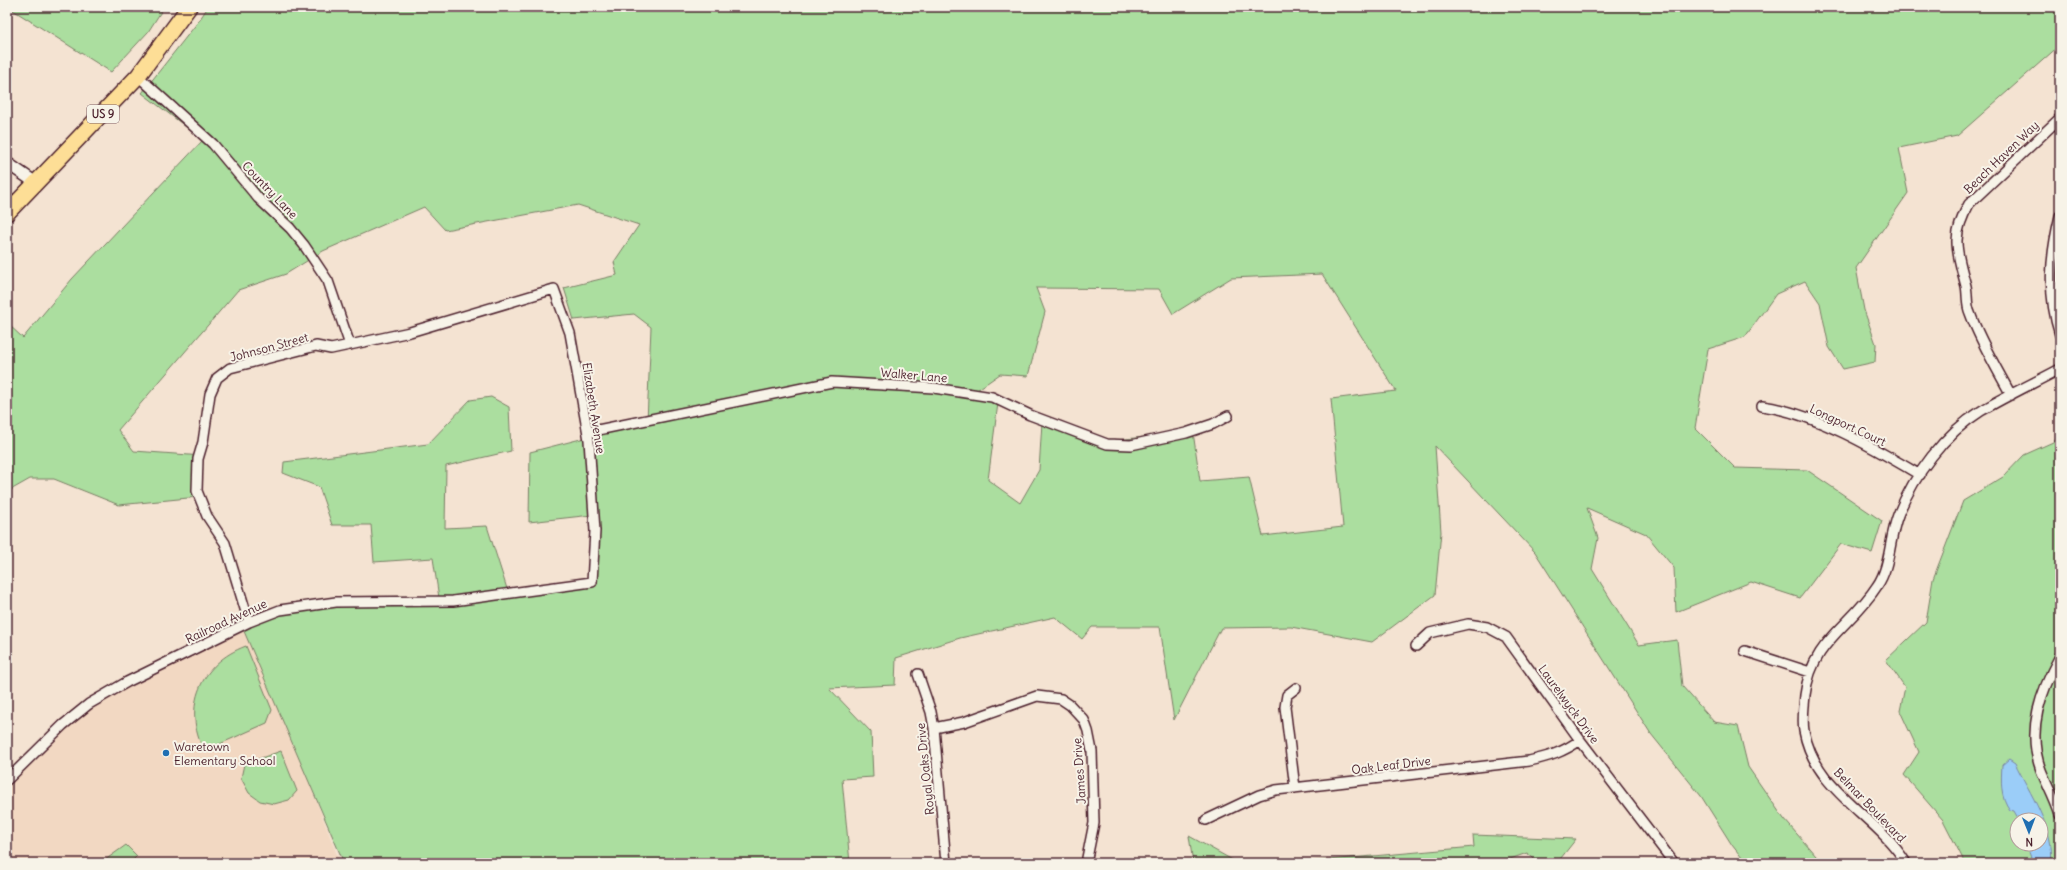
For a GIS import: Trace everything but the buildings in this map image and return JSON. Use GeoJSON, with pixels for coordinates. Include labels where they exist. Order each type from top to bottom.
{"type":"FeatureCollection","features":[{"type":"Feature","properties":{"kind":"highway","name":"US 9"},"geometry":{"type":"LineString","coordinates":[[7,213],[138,76],[189,7]]}},
{"type":"Feature","properties":{"kind":"street","name":"Country Lane"},"geometry":{"type":"LineString","coordinates":[[138,76],[212,144],[258,198],[290,228],[328,281],[350,345]]}},
{"type":"Feature","properties":{"kind":"street","name":"Beach Haven Way"},"geometry":{"type":"LineString","coordinates":[[2011,396],[1969,312],[1966,288],[1956,254],[1957,236],[1960,220],[1969,204],[2060,118]]}},
{"type":"Feature","properties":{"kind":"street"},"geometry":{"type":"LineString","coordinates":[[7,163],[36,183]]}},
{"type":"Feature","properties":{"kind":"street"},"geometry":{"type":"LineString","coordinates":[[2060,216],[2055,262],[2050,283],[2052,305],[2060,335]]}},
{"type":"Feature","properties":{"kind":"street","name":"Johnson Street"},"geometry":{"type":"LineString","coordinates":[[249,622],[225,543],[207,516],[197,491],[198,459],[203,442],[213,386],[217,378],[230,368],[316,346],[331,349],[410,332],[554,289]]}},
{"type":"Feature","properties":{"kind":"street","name":"Elizabeth Avenue"},"geometry":{"type":"LineString","coordinates":[[554,289],[570,333],[588,432],[595,532],[592,582]]}},
{"type":"Feature","properties":{"kind":"street","name":"Belmar Boulevard"},"geometry":{"type":"LineString","coordinates":[[1906,863],[1891,844],[1832,787],[1810,750],[1804,730],[1804,707],[1812,664],[1821,649],[1870,597],[1879,583],[1898,516],[1929,460],[1958,428],[1981,412],[2060,370]]}},
{"type":"Feature","properties":{"kind":"street","name":"Walker Lane"},"geometry":{"type":"LineString","coordinates":[[588,432],[832,382],[934,388],[992,397],[1030,415],[1107,444],[1132,445],[1186,433],[1213,424],[1228,416]]}},
{"type":"Feature","properties":{"kind":"street","name":"Longport Court"},"geometry":{"type":"LineString","coordinates":[[1762,406],[1797,415],[1849,436],[1920,475]]}},
{"type":"Feature","properties":{"kind":"street","name":"Railroad Avenue"},"geometry":{"type":"LineString","coordinates":[[7,780],[63,725],[89,704],[127,682],[249,622],[280,610],[323,604],[453,600],[592,582]]}},
{"type":"Feature","properties":{"kind":"street","name":"Laurelwyck Drive"},"geometry":{"type":"LineString","coordinates":[[1416,646],[1430,633],[1458,625],[1477,625],[1496,630],[1506,637],[1580,740],[1674,863]]}},
{"type":"Feature","properties":{"kind":"street"},"geometry":{"type":"LineString","coordinates":[[1745,650],[1810,672]]}},
{"type":"Feature","properties":{"kind":"street"},"geometry":{"type":"LineString","coordinates":[[2059,660],[2048,678],[2037,710],[2034,730],[2036,751],[2041,769],[2060,815]]}},
{"type":"Feature","properties":{"kind":"street","name":"Royal Oaks Drive"},"geometry":{"type":"LineString","coordinates":[[918,674],[931,712],[934,728],[946,863]]}},
{"type":"Feature","properties":{"kind":"street"},"geometry":{"type":"LineString","coordinates":[[1295,788],[1285,707],[1287,695],[1296,688]]}},
{"type":"Feature","properties":{"kind":"street","name":"James Drive"},"geometry":{"type":"LineString","coordinates":[[934,728],[964,722],[1027,698],[1038,696],[1061,699],[1070,705],[1084,720],[1092,751],[1094,823],[1086,863]]}},
{"type":"Feature","properties":{"kind":"street","name":"Oak Leaf Drive"},"geometry":{"type":"LineString","coordinates":[[1206,820],[1259,795],[1295,788],[1529,761],[1552,756],[1570,748],[1580,740]]}},
{"type":"Feature","properties":{"kind":"shaded area","name":"Waretown Elementary School"},"geometry":{"type":"Polygon","coordinates":[[[249,622],[340,863],[7,863],[7,780],[89,704],[249,622]]]}},
{"type":"Feature","properties":{"kind":"green space"},"geometry":{"type":"Polygon","coordinates":[[[8,7],[164,7],[148,32],[111,72],[8,7]]]}},
{"type":"Feature","properties":{"kind":"green space"},"geometry":{"type":"Polygon","coordinates":[[[208,7],[2060,7],[2060,45],[1957,136],[1899,148],[1908,193],[1856,268],[1864,310],[1876,344],[1875,362],[1843,369],[1829,347],[1820,303],[1805,281],[1776,294],[1745,337],[1708,349],[1695,428],[1735,468],[1807,470],[1882,521],[1872,553],[1841,544],[1800,598],[1751,582],[1676,612],[1674,568],[1646,534],[1587,508],[1598,538],[1592,569],[1639,645],[1677,640],[1682,686],[1714,722],[1738,726],[1748,767],[1784,819],[1822,863],[1746,863],[1732,845],[1701,796],[1651,734],[1535,552],[1435,446],[1441,532],[1435,595],[1372,642],[1291,627],[1221,628],[1174,720],[1160,627],[1092,627],[1082,639],[1055,617],[960,638],[896,658],[895,685],[829,688],[871,732],[873,777],[842,779],[850,863],[344,863],[240,622],[321,599],[439,598],[433,558],[374,562],[371,525],[332,525],[319,487],[283,473],[284,462],[428,444],[470,400],[491,397],[509,407],[511,451],[446,466],[445,528],[487,526],[508,592],[593,581],[592,515],[529,522],[530,452],[647,422],[651,327],[634,314],[574,320],[564,288],[617,275],[614,262],[639,225],[578,205],[445,230],[424,207],[323,251],[286,274],[238,290],[118,430],[134,451],[203,456],[198,497],[119,505],[54,479],[30,479],[7,492],[7,323],[23,338],[72,279],[203,140],[142,93],[208,7]],[[1322,274],[1231,278],[1173,314],[1159,289],[1036,288],[1045,312],[1028,376],[1000,374],[977,390],[998,403],[988,480],[1020,503],[1039,470],[1042,422],[1106,441],[1193,432],[1200,481],[1249,477],[1263,536],[1343,527],[1331,399],[1396,391],[1322,274]]]}},
{"type":"Feature","properties":{"kind":"green space"},"geometry":{"type":"Polygon","coordinates":[[[2060,433],[2060,863],[1965,863],[1943,820],[1904,775],[1919,752],[1900,711],[1905,687],[1886,660],[1926,622],[1933,579],[1963,501],[2003,477],[2024,455],[2053,442],[2060,433]]]}},
{"type":"Feature","properties":{"kind":"green space"},"geometry":{"type":"Polygon","coordinates":[[[246,646],[272,710],[267,723],[204,751],[198,735],[195,718],[195,703],[200,688],[207,675],[217,663],[246,646]]]}},
{"type":"Feature","properties":{"kind":"green space"},"geometry":{"type":"Polygon","coordinates":[[[281,751],[297,791],[289,800],[274,804],[260,801],[249,793],[241,778],[244,764],[281,751]]]}},
{"type":"Feature","properties":{"kind":"green space"},"geometry":{"type":"Polygon","coordinates":[[[1473,835],[1576,839],[1557,863],[1539,863],[1527,853],[1499,863],[1294,863],[1474,847],[1473,835]]]}},
{"type":"Feature","properties":{"kind":"green space"},"geometry":{"type":"Polygon","coordinates":[[[1189,836],[1238,863],[1193,863],[1189,836]]]}},
{"type":"Feature","properties":{"kind":"green space"},"geometry":{"type":"Polygon","coordinates":[[[126,845],[137,856],[130,863],[101,863],[126,845]]]}},
{"type":"Feature","properties":{"kind":"water"},"geometry":{"type":"Polygon","coordinates":[[[2009,759],[2015,763],[2040,812],[2015,812],[2010,810],[2004,800],[2001,783],[2002,765],[2009,759]]]}},
{"type":"Feature","properties":{"kind":"water"},"geometry":{"type":"Polygon","coordinates":[[[2049,838],[2051,863],[2033,863],[2029,852],[2049,852],[2049,838]]]}},
{"type":"Feature","properties":{"kind":"place","name":"Waretown Elementary School"},"geometry":{"type":"Point","coordinates":[166,753]}}]}
